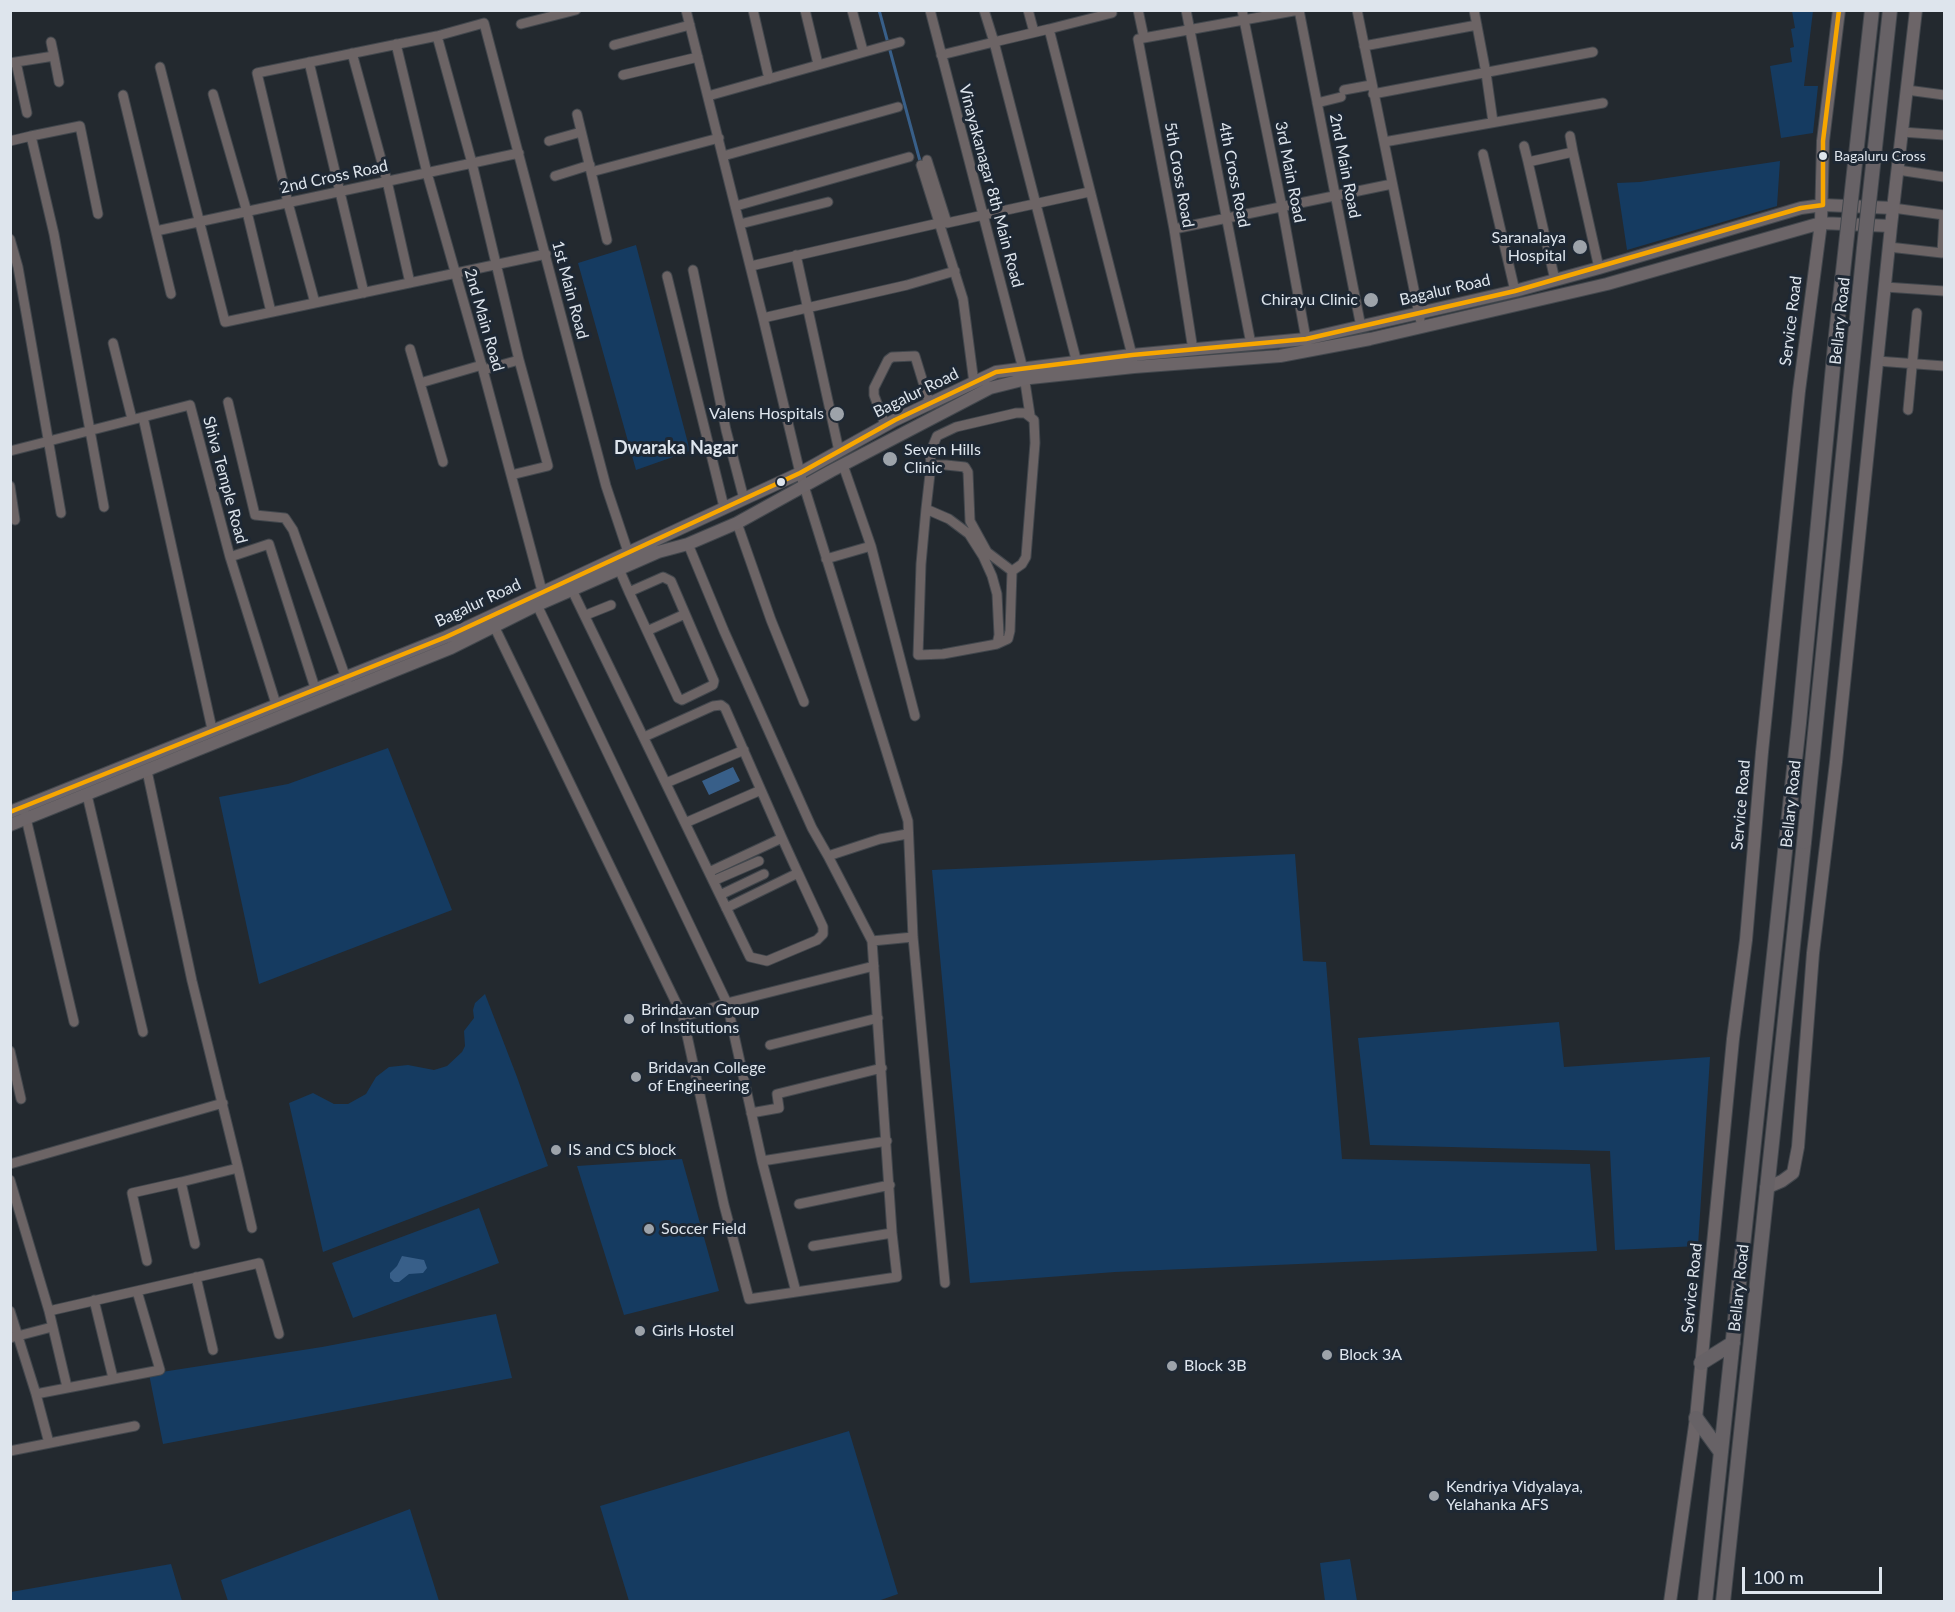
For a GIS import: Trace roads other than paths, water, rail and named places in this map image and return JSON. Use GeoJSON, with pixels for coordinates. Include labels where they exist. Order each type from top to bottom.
{"type":"FeatureCollection","features":[{"type":"Feature","properties":{"kind":"highway","name":"Bellary Road"},"geometry":{"type":"LineString","coordinates":[[1705,1602],[1800,711],[1836,335],[1872,10]]}},
{"type":"Feature","properties":{"kind":"highway","name":"Bellary Road"},"geometry":{"type":"LineString","coordinates":[[1723,1602],[1890,10]]}},
{"type":"Feature","properties":{"kind":"highway"},"geometry":{"type":"LineString","coordinates":[[1701,1363],[1733,1343]]}},
{"type":"Feature","properties":{"kind":"highway"},"geometry":{"type":"LineString","coordinates":[[1696,1418],[1720,1451]]}},
{"type":"Feature","properties":{"kind":"main road","name":"Service Road"},"geometry":{"type":"LineString","coordinates":[[1670,1602],[1696,1418],[1733,1039],[1746,940],[1762,752],[1799,390],[1823,205],[1823,141],[1839,10]]}},
{"type":"Feature","properties":{"kind":"main road"},"geometry":{"type":"LineString","coordinates":[[1766,1188],[1782,1181],[1792,1173],[1798,1148],[1813,952],[1836,762],[1891,226],[1916,10]]}},
{"type":"Feature","properties":{"kind":"main road","name":"Bagalur Road"},"geometry":{"type":"LineString","coordinates":[[10,812],[547,595],[630,558],[688,544],[737,523],[951,409],[974,383],[996,372],[1023,374],[1133,361],[1192,350],[1306,339],[1515,291],[1801,208],[1823,205],[1893,208]]}},
{"type":"Feature","properties":{"kind":"main road","name":"Bagalur Road"},"geometry":{"type":"LineString","coordinates":[[10,825],[451,648],[537,605],[547,595],[572,590],[619,569],[651,540],[800,473],[885,425],[930,405],[990,388],[1023,374],[1077,363],[1280,356],[1370,339],[1607,284],[1821,223],[1891,226]]}},
{"type":"Feature","properties":{"kind":"street"},"geometry":{"type":"LineString","coordinates":[[522,24],[576,10]]}},
{"type":"Feature","properties":{"kind":"street"},"geometry":{"type":"LineString","coordinates":[[686,10],[751,266],[800,473],[908,821],[913,937],[945,1283]]}},
{"type":"Feature","properties":{"kind":"street"},"geometry":{"type":"LineString","coordinates":[[753,10],[769,79]]}},
{"type":"Feature","properties":{"kind":"street"},"geometry":{"type":"LineString","coordinates":[[805,10],[818,64]]}},
{"type":"Feature","properties":{"kind":"street"},"geometry":{"type":"LineString","coordinates":[[852,10],[863,51]]}},
{"type":"Feature","properties":{"kind":"street","name":"Vinayakanagar 8th Main Road"},"geometry":{"type":"LineString","coordinates":[[930,10],[1023,374],[1030,415],[1034,420],[1035,443],[1026,557],[1022,564],[1012,571]]}},
{"type":"Feature","properties":{"kind":"street"},"geometry":{"type":"LineString","coordinates":[[984,10],[1077,363]]}},
{"type":"Feature","properties":{"kind":"street"},"geometry":{"type":"LineString","coordinates":[[1028,10],[1034,32]]}},
{"type":"Feature","properties":{"kind":"street"},"geometry":{"type":"LineString","coordinates":[[1075,10],[1078,22]]}},
{"type":"Feature","properties":{"kind":"street","name":"5th Cross Road"},"geometry":{"type":"LineString","coordinates":[[1138,10],[1144,38],[1138,39],[1174,229],[1192,350]]}},
{"type":"Feature","properties":{"kind":"street","name":"4th Cross Road"},"geometry":{"type":"LineString","coordinates":[[1186,10],[1251,345]]}},
{"type":"Feature","properties":{"kind":"street","name":"3rd Main Road"},"geometry":{"type":"LineString","coordinates":[[1242,10],[1306,339]]}},
{"type":"Feature","properties":{"kind":"street"},"geometry":{"type":"LineString","coordinates":[[1144,38],[1299,10]]}},
{"type":"Feature","properties":{"kind":"street","name":"2nd Main Road"},"geometry":{"type":"LineString","coordinates":[[1299,10],[1361,327]]}},
{"type":"Feature","properties":{"kind":"street"},"geometry":{"type":"LineString","coordinates":[[1357,10],[1422,327]]}},
{"type":"Feature","properties":{"kind":"street"},"geometry":{"type":"LineString","coordinates":[[1474,10],[1493,122]]}},
{"type":"Feature","properties":{"kind":"street"},"geometry":{"type":"LineString","coordinates":[[941,55],[1112,13]]}},
{"type":"Feature","properties":{"kind":"street","name":"1st Main Road"},"geometry":{"type":"LineString","coordinates":[[437,36],[484,23],[606,486],[630,558]]}},
{"type":"Feature","properties":{"kind":"street"},"geometry":{"type":"LineString","coordinates":[[1364,46],[1477,25]]}},
{"type":"Feature","properties":{"kind":"street"},"geometry":{"type":"LineString","coordinates":[[615,45],[690,26]]}},
{"type":"Feature","properties":{"kind":"street"},"geometry":{"type":"LineString","coordinates":[[1048,29],[1133,361]]}},
{"type":"Feature","properties":{"kind":"street"},"geometry":{"type":"LineString","coordinates":[[315,303],[257,73],[437,36],[472,163],[519,360],[548,466],[511,475]]}},
{"type":"Feature","properties":{"kind":"street"},"geometry":{"type":"LineString","coordinates":[[51,42],[59,82]]}},
{"type":"Feature","properties":{"kind":"street"},"geometry":{"type":"LineString","coordinates":[[708,96],[900,42]]}},
{"type":"Feature","properties":{"kind":"street","name":"2nd Main Road"},"geometry":{"type":"LineString","coordinates":[[396,44],[454,273],[547,595]]}},
{"type":"Feature","properties":{"kind":"street"},"geometry":{"type":"LineString","coordinates":[[1317,103],[1343,94],[1486,73],[1593,52]]}},
{"type":"Feature","properties":{"kind":"street"},"geometry":{"type":"LineString","coordinates":[[352,53],[387,182],[410,283]]}},
{"type":"Feature","properties":{"kind":"street"},"geometry":{"type":"LineString","coordinates":[[27,112],[13,62],[54,56]]}},
{"type":"Feature","properties":{"kind":"street"},"geometry":{"type":"LineString","coordinates":[[623,75],[698,57]]}},
{"type":"Feature","properties":{"kind":"street"},"geometry":{"type":"LineString","coordinates":[[309,62],[364,293]]}},
{"type":"Feature","properties":{"kind":"street"},"geometry":{"type":"LineString","coordinates":[[160,66],[225,322],[546,254]]}},
{"type":"Feature","properties":{"kind":"street"},"geometry":{"type":"LineString","coordinates":[[1907,90],[1944,95]]}},
{"type":"Feature","properties":{"kind":"street"},"geometry":{"type":"LineString","coordinates":[[213,94],[247,212],[271,312]]}},
{"type":"Feature","properties":{"kind":"street"},"geometry":{"type":"LineString","coordinates":[[123,95],[171,294]]}},
{"type":"Feature","properties":{"kind":"street"},"geometry":{"type":"LineString","coordinates":[[1384,142],[1603,103]]}},
{"type":"Feature","properties":{"kind":"street"},"geometry":{"type":"LineString","coordinates":[[723,156],[898,106]]}},
{"type":"Feature","properties":{"kind":"street"},"geometry":{"type":"LineString","coordinates":[[577,114],[607,240]]}},
{"type":"Feature","properties":{"kind":"street"},"geometry":{"type":"LineString","coordinates":[[10,141],[80,126],[98,214]]}},
{"type":"Feature","properties":{"kind":"street"},"geometry":{"type":"LineString","coordinates":[[549,141],[581,132]]}},
{"type":"Feature","properties":{"kind":"street"},"geometry":{"type":"LineString","coordinates":[[1902,132],[1944,135]]}},
{"type":"Feature","properties":{"kind":"street"},"geometry":{"type":"LineString","coordinates":[[31,136],[54,234],[104,507]]}},
{"type":"Feature","properties":{"kind":"street"},"geometry":{"type":"LineString","coordinates":[[1570,136],[1599,268]]}},
{"type":"Feature","properties":{"kind":"street"},"geometry":{"type":"LineString","coordinates":[[555,176],[718,138]]}},
{"type":"Feature","properties":{"kind":"street"},"geometry":{"type":"LineString","coordinates":[[1524,146],[1555,280]]}},
{"type":"Feature","properties":{"kind":"street"},"geometry":{"type":"LineString","coordinates":[[1528,162],[1573,152]]}},
{"type":"Feature","properties":{"kind":"street","name":"2nd Cross Road"},"geometry":{"type":"LineString","coordinates":[[156,231],[519,153]]}},
{"type":"Feature","properties":{"kind":"street"},"geometry":{"type":"LineString","coordinates":[[1483,154],[1515,291]]}},
{"type":"Feature","properties":{"kind":"street"},"geometry":{"type":"LineString","coordinates":[[736,206],[909,157]]}},
{"type":"Feature","properties":{"kind":"street"},"geometry":{"type":"LineString","coordinates":[[974,383],[963,299],[939,223],[924,163],[947,224],[1089,192]]}},
{"type":"Feature","properties":{"kind":"street"},"geometry":{"type":"LineString","coordinates":[[1898,170],[1944,177]]}},
{"type":"Feature","properties":{"kind":"street"},"geometry":{"type":"LineString","coordinates":[[1174,229],[1392,184]]}},
{"type":"Feature","properties":{"kind":"street"},"geometry":{"type":"LineString","coordinates":[[740,224],[828,202]]}},
{"type":"Feature","properties":{"kind":"street"},"geometry":{"type":"LineString","coordinates":[[1889,247],[1942,253],[1944,215],[1893,208]]}},
{"type":"Feature","properties":{"kind":"street"},"geometry":{"type":"LineString","coordinates":[[751,266],[939,223]]}},
{"type":"Feature","properties":{"kind":"street"},"geometry":{"type":"LineString","coordinates":[[10,239],[18,267],[61,513]]}},
{"type":"Feature","properties":{"kind":"street"},"geometry":{"type":"LineString","coordinates":[[796,255],[839,451]]}},
{"type":"Feature","properties":{"kind":"street"},"geometry":{"type":"LineString","coordinates":[[693,270],[726,430],[744,499]]}},
{"type":"Feature","properties":{"kind":"street"},"geometry":{"type":"LineString","coordinates":[[763,318],[907,285],[955,270]]}},
{"type":"Feature","properties":{"kind":"street"},"geometry":{"type":"LineString","coordinates":[[667,276],[724,507]]}},
{"type":"Feature","properties":{"kind":"street"},"geometry":{"type":"LineString","coordinates":[[1885,287],[1944,291]]}},
{"type":"Feature","properties":{"kind":"street"},"geometry":{"type":"LineString","coordinates":[[1908,410],[1917,314]]}},
{"type":"Feature","properties":{"kind":"street"},"geometry":{"type":"LineString","coordinates":[[113,343],[132,419]]}},
{"type":"Feature","properties":{"kind":"street"},"geometry":{"type":"LineString","coordinates":[[410,349],[443,462]]}},
{"type":"Feature","properties":{"kind":"street"},"geometry":{"type":"LineString","coordinates":[[885,425],[874,395],[874,388],[888,360],[892,357],[915,356],[930,405]]}},
{"type":"Feature","properties":{"kind":"street"},"geometry":{"type":"LineString","coordinates":[[420,383],[519,360]]}},
{"type":"Feature","properties":{"kind":"street"},"geometry":{"type":"LineString","coordinates":[[1877,361],[1944,366]]}},
{"type":"Feature","properties":{"kind":"street"},"geometry":{"type":"LineString","coordinates":[[228,402],[255,515],[285,518],[293,530],[350,688]]}},
{"type":"Feature","properties":{"kind":"street","name":"Shiva Temple Road"},"geometry":{"type":"LineString","coordinates":[[10,450],[190,405],[230,556],[276,704]]}},
{"type":"Feature","properties":{"kind":"street"},"geometry":{"type":"LineString","coordinates":[[951,409],[956,427]]}},
{"type":"Feature","properties":{"kind":"street"},"geometry":{"type":"LineString","coordinates":[[931,465],[965,467],[968,472],[970,521],[987,552],[1012,571],[1010,631],[1008,639],[997,644],[943,654],[918,655],[921,564],[931,465],[930,453],[937,436],[956,427],[1016,413],[1030,415]]}},
{"type":"Feature","properties":{"kind":"street"},"geometry":{"type":"LineString","coordinates":[[143,417],[212,729]]}},
{"type":"Feature","properties":{"kind":"street"},"geometry":{"type":"LineString","coordinates":[[929,420],[937,436]]}},
{"type":"Feature","properties":{"kind":"street"},"geometry":{"type":"LineString","coordinates":[[843,465],[871,546],[915,716]]}},
{"type":"Feature","properties":{"kind":"street"},"geometry":{"type":"LineString","coordinates":[[10,486],[15,520]]}},
{"type":"Feature","properties":{"kind":"street"},"geometry":{"type":"LineString","coordinates":[[926,509],[949,519],[969,534],[983,556],[997,594],[999,635],[997,644]]}},
{"type":"Feature","properties":{"kind":"street"},"geometry":{"type":"LineString","coordinates":[[737,523],[771,620],[804,702]]}},
{"type":"Feature","properties":{"kind":"street"},"geometry":{"type":"LineString","coordinates":[[230,556],[268,544],[315,688]]}},
{"type":"Feature","properties":{"kind":"street"},"geometry":{"type":"LineString","coordinates":[[494,626],[683,1017],[724,1205],[749,1299],[897,1277],[872,941],[807,818],[688,544]]}},
{"type":"Feature","properties":{"kind":"street"},"geometry":{"type":"LineString","coordinates":[[826,559],[871,546]]}},
{"type":"Feature","properties":{"kind":"street"},"geometry":{"type":"LineString","coordinates":[[619,569],[628,592],[678,698],[682,700],[710,688],[714,681],[671,581],[663,577],[628,592]]}},
{"type":"Feature","properties":{"kind":"street"},"geometry":{"type":"LineString","coordinates":[[572,590],[750,957],[767,961],[817,940],[823,934],[823,927],[725,708],[721,705],[713,706],[644,736]]}},
{"type":"Feature","properties":{"kind":"street"},"geometry":{"type":"LineString","coordinates":[[537,605],[727,1003],[762,1161],[796,1292]]}},
{"type":"Feature","properties":{"kind":"street"},"geometry":{"type":"LineString","coordinates":[[586,615],[611,605]]}},
{"type":"Feature","properties":{"kind":"street"},"geometry":{"type":"LineString","coordinates":[[647,631],[685,615]]}},
{"type":"Feature","properties":{"kind":"street"},"geometry":{"type":"LineString","coordinates":[[666,783],[744,750]]}},
{"type":"Feature","properties":{"kind":"street"},"geometry":{"type":"LineString","coordinates":[[147,771],[192,981],[252,1228]]}},
{"type":"Feature","properties":{"kind":"street"},"geometry":{"type":"LineString","coordinates":[[686,823],[761,790]]}},
{"type":"Feature","properties":{"kind":"street"},"geometry":{"type":"LineString","coordinates":[[87,795],[143,1032]]}},
{"type":"Feature","properties":{"kind":"street"},"geometry":{"type":"LineString","coordinates":[[23,807],[74,1022]]}},
{"type":"Feature","properties":{"kind":"street"},"geometry":{"type":"LineString","coordinates":[[828,856],[880,839],[908,834]]}},
{"type":"Feature","properties":{"kind":"street"},"geometry":{"type":"LineString","coordinates":[[711,876],[782,838]]}},
{"type":"Feature","properties":{"kind":"street"},"geometry":{"type":"LineString","coordinates":[[711,876],[759,861]]}},
{"type":"Feature","properties":{"kind":"street"},"geometry":{"type":"LineString","coordinates":[[726,908],[798,873]]}},
{"type":"Feature","properties":{"kind":"street"},"geometry":{"type":"LineString","coordinates":[[720,895],[764,874]]}},
{"type":"Feature","properties":{"kind":"street"},"geometry":{"type":"LineString","coordinates":[[872,941],[913,937]]}},
{"type":"Feature","properties":{"kind":"street"},"geometry":{"type":"LineString","coordinates":[[683,1017],[727,1003],[874,966]]}},
{"type":"Feature","properties":{"kind":"street"},"geometry":{"type":"LineString","coordinates":[[770,1045],[878,1018]]}},
{"type":"Feature","properties":{"kind":"street"},"geometry":{"type":"LineString","coordinates":[[10,1051],[21,1099]]}},
{"type":"Feature","properties":{"kind":"street"},"geometry":{"type":"LineString","coordinates":[[751,1113],[779,1108],[777,1094],[882,1068]]}},
{"type":"Feature","properties":{"kind":"street"},"geometry":{"type":"LineString","coordinates":[[10,1164],[223,1103]]}},
{"type":"Feature","properties":{"kind":"street"},"geometry":{"type":"LineString","coordinates":[[762,1161],[887,1141]]}},
{"type":"Feature","properties":{"kind":"street"},"geometry":{"type":"LineString","coordinates":[[147,1260],[132,1193],[238,1168]]}},
{"type":"Feature","properties":{"kind":"street"},"geometry":{"type":"LineString","coordinates":[[10,1180],[49,1311],[67,1387]]}},
{"type":"Feature","properties":{"kind":"street"},"geometry":{"type":"LineString","coordinates":[[181,1182],[195,1244]]}},
{"type":"Feature","properties":{"kind":"street"},"geometry":{"type":"LineString","coordinates":[[799,1204],[890,1185]]}},
{"type":"Feature","properties":{"kind":"street"},"geometry":{"type":"LineString","coordinates":[[813,1246],[892,1233]]}},
{"type":"Feature","properties":{"kind":"street"},"geometry":{"type":"LineString","coordinates":[[49,1311],[259,1263],[279,1334]]}},
{"type":"Feature","properties":{"kind":"street"},"geometry":{"type":"LineString","coordinates":[[196,1277],[213,1350]]}},
{"type":"Feature","properties":{"kind":"street"},"geometry":{"type":"LineString","coordinates":[[36,1394],[160,1370],[136,1291]]}},
{"type":"Feature","properties":{"kind":"street"},"geometry":{"type":"LineString","coordinates":[[94,1300],[113,1378]]}},
{"type":"Feature","properties":{"kind":"street"},"geometry":{"type":"LineString","coordinates":[[10,1311],[14,1336],[36,1394],[50,1443]]}},
{"type":"Feature","properties":{"kind":"street"},"geometry":{"type":"LineString","coordinates":[[14,1336],[52,1327]]}},
{"type":"Feature","properties":{"kind":"street"},"geometry":{"type":"LineString","coordinates":[[10,1451],[135,1426]]}},
{"type":"Feature","properties":{"kind":"waterway"},"geometry":{"type":"LineString","coordinates":[[879,10],[920,161]]}},
{"type":"Feature","properties":{"kind":"place","name":"Bagaluru Cross"},"geometry":{"type":"Point","coordinates":[1823,156]}},
{"type":"Feature","properties":{"kind":"place","name":"Saranalaya Hospital"},"geometry":{"type":"Point","coordinates":[1580,247]}},
{"type":"Feature","properties":{"kind":"place","name":"Chirayu Clinic"},"geometry":{"type":"Point","coordinates":[1371,300]}},
{"type":"Feature","properties":{"kind":"place","name":"Valens Hospitals"},"geometry":{"type":"Point","coordinates":[837,414]}},
{"type":"Feature","properties":{"kind":"place","name":"Seven Hills Clinic"},"geometry":{"type":"Point","coordinates":[890,459]}},
{"type":"Feature","properties":{"kind":"place","name":"Brindavan Group of Institutions"},"geometry":{"type":"Point","coordinates":[629,1019]}},
{"type":"Feature","properties":{"kind":"place","name":"Bridavan College of Engineering"},"geometry":{"type":"Point","coordinates":[636,1077]}},
{"type":"Feature","properties":{"kind":"place","name":"IS and CS block"},"geometry":{"type":"Point","coordinates":[556,1150]}},
{"type":"Feature","properties":{"kind":"place","name":"Soccer Field"},"geometry":{"type":"Point","coordinates":[649,1229]}},
{"type":"Feature","properties":{"kind":"place","name":"Girls Hostel"},"geometry":{"type":"Point","coordinates":[640,1331]}},
{"type":"Feature","properties":{"kind":"place","name":"Block 3A"},"geometry":{"type":"Point","coordinates":[1327,1355]}},
{"type":"Feature","properties":{"kind":"place","name":"Block 3B"},"geometry":{"type":"Point","coordinates":[1172,1366]}},
{"type":"Feature","properties":{"kind":"place","name":"Kendriya Vidyalaya, Yelahanka AFS"},"geometry":{"type":"Point","coordinates":[1434,1496]}},
{"type":"Feature","properties":{"kind":"district","name":"Dwaraka Nagar"},"geometry":{"type":"Point","coordinates":[676,448]}}]}
